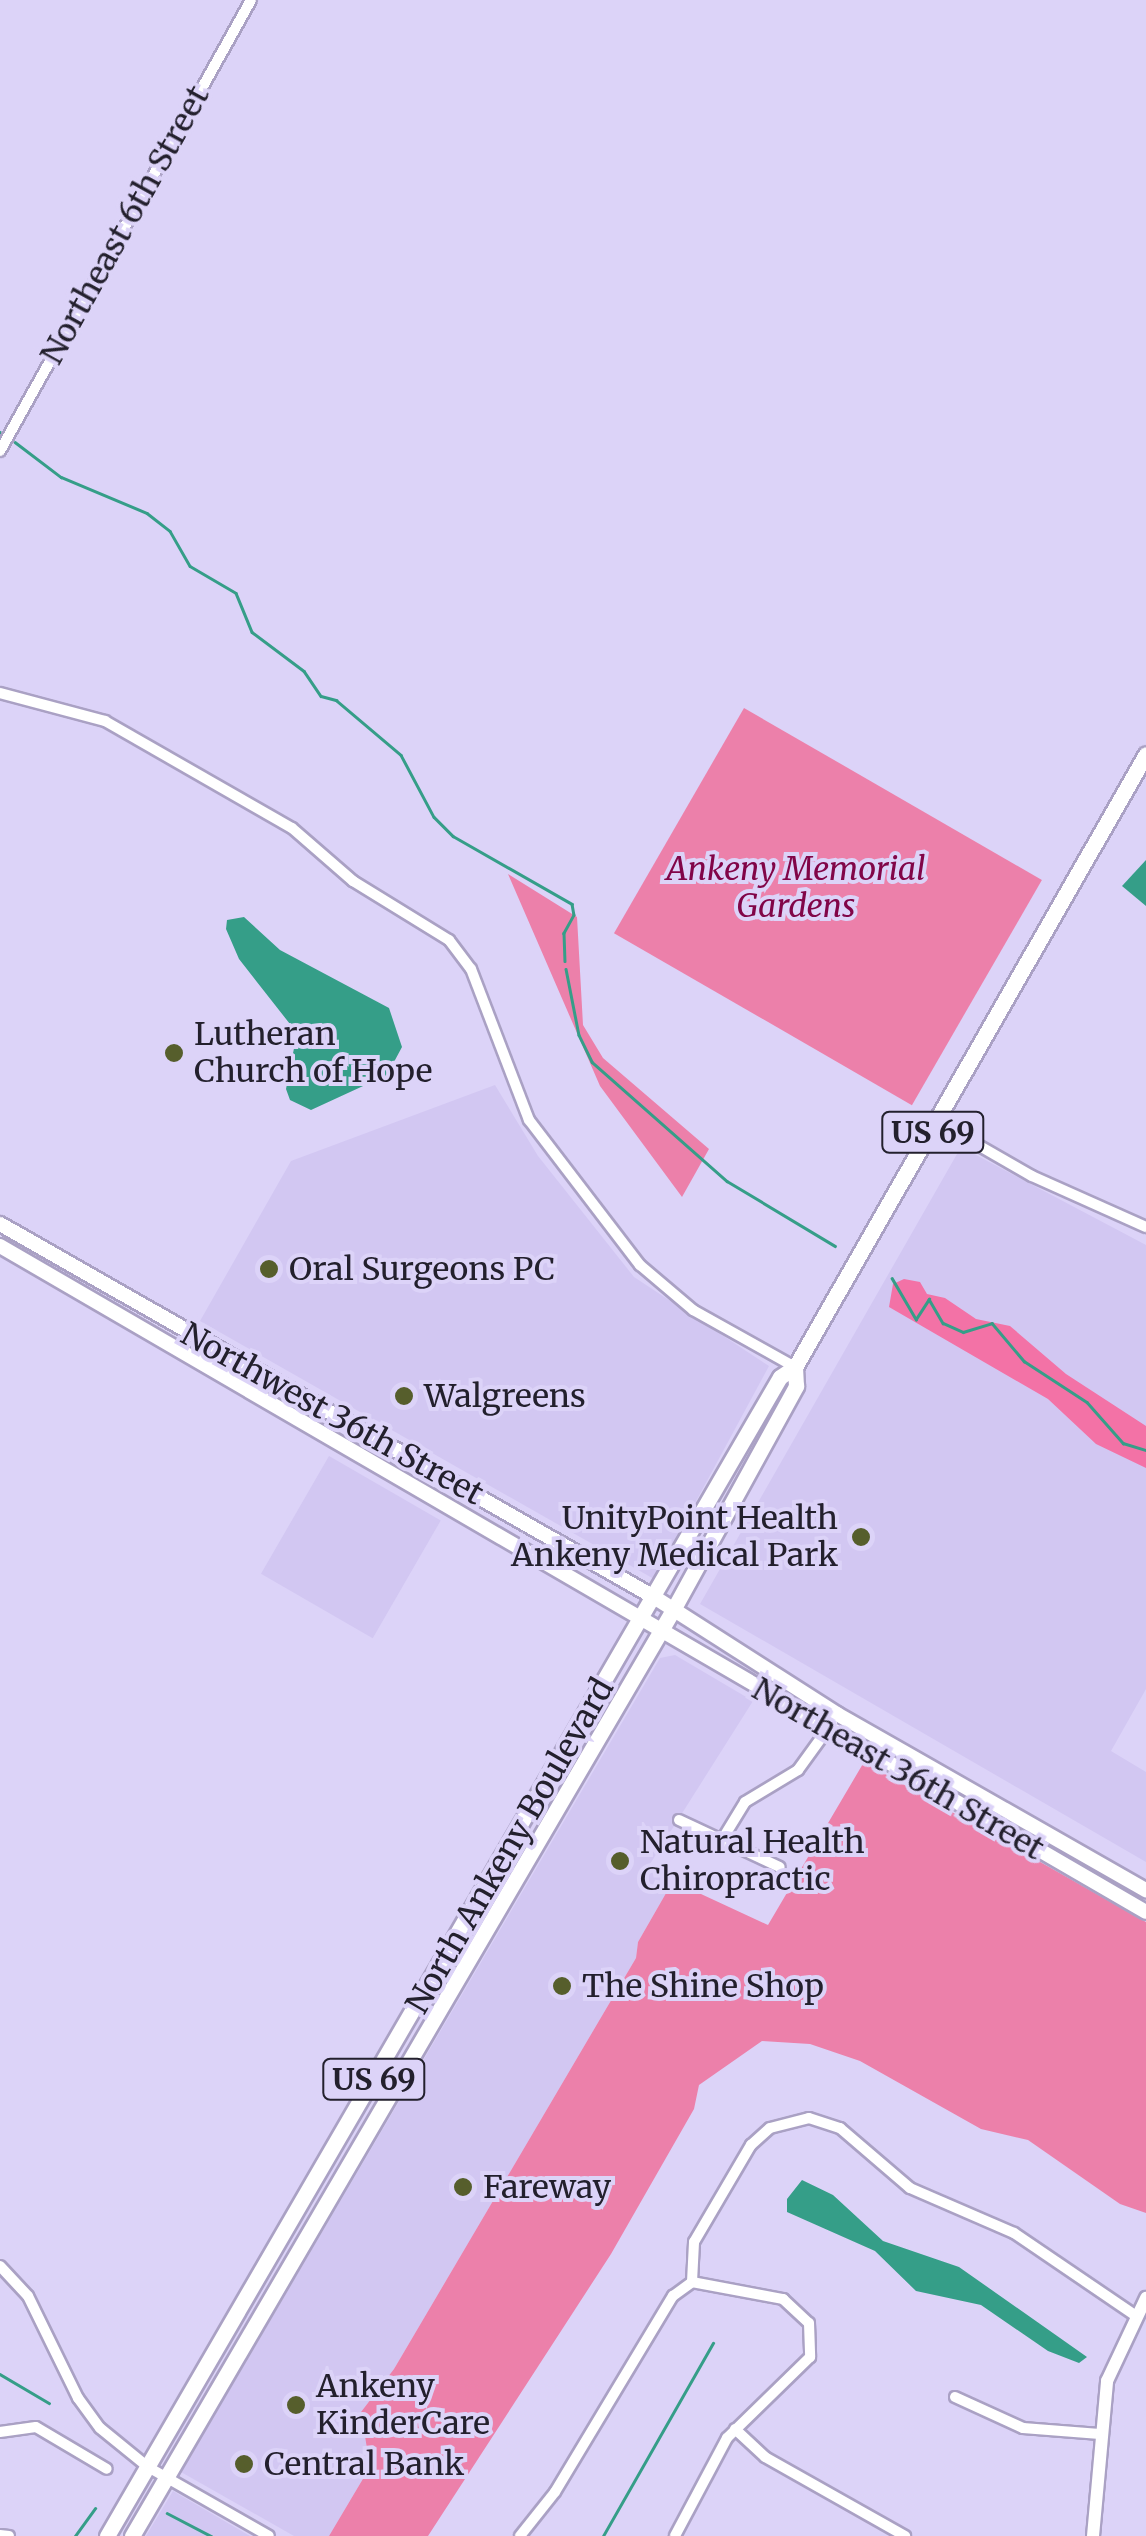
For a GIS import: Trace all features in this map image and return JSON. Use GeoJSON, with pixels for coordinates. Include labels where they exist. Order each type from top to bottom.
{"type":"FeatureCollection","features":[{"type":"Feature","properties":{"kind":"main road","name":"North Ankeny Boulevard"},"geometry":{"type":"LineString","coordinates":[[132,2536],[663,1604],[780,1377],[796,1368],[1146,754]]}},
{"type":"Feature","properties":{"kind":"main road","name":"Northwest 36th Street"},"geometry":{"type":"LineString","coordinates":[[0,1224],[663,1604]]}},
{"type":"Feature","properties":{"kind":"main road","name":"Northwest 36th Street"},"geometry":{"type":"LineString","coordinates":[[0,1246],[650,1627]]}},
{"type":"Feature","properties":{"kind":"main road","name":"Northeast 36th Street"},"geometry":{"type":"LineString","coordinates":[[663,1604],[838,1714],[1146,1890]]}},
{"type":"Feature","properties":{"kind":"main road","name":"North Ankeny Boulevard"},"geometry":{"type":"LineString","coordinates":[[107,2536],[650,1627]]}},
{"type":"Feature","properties":{"kind":"main road","name":"Northeast 36th Street"},"geometry":{"type":"LineString","coordinates":[[650,1627],[1146,1912]]}},
{"type":"Feature","properties":{"kind":"street","name":"Northeast 6th Street"},"geometry":{"type":"LineString","coordinates":[[0,450],[251,0]]}},
{"type":"Feature","properties":{"kind":"street"},"geometry":{"type":"LineString","coordinates":[[0,693],[106,721],[292,828],[353,881],[449,940],[472,969],[529,1120],[616,1235],[692,1310],[796,1368]]}},
{"type":"Feature","properties":{"kind":"street"},"geometry":{"type":"LineString","coordinates":[[938,1122],[1062,1191],[1146,1227]]}},
{"type":"Feature","properties":{"kind":"street"},"geometry":{"type":"LineString","coordinates":[[720,1843],[745,1802],[798,1770],[838,1714]]}},
{"type":"Feature","properties":{"kind":"street"},"geometry":{"type":"LineString","coordinates":[[679,1820],[720,1843],[780,1867]]}},
{"type":"Feature","properties":{"kind":"street"},"geometry":{"type":"LineString","coordinates":[[692,2282],[694,2242],[754,2141],[770,2128],[809,2118],[840,2128],[910,2188],[1014,2233],[1136,2316]]}},
{"type":"Feature","properties":{"kind":"street"},"geometry":{"type":"LineString","coordinates":[[0,2266],[28,2296],[78,2398],[100,2428],[148,2467],[269,2536]]}},
{"type":"Feature","properties":{"kind":"street"},"geometry":{"type":"LineString","coordinates":[[520,2536],[562,2480],[666,2302],[692,2282],[783,2299],[803,2312],[813,2335],[806,2367],[735,2428],[702,2476],[675,2536]]}},
{"type":"Feature","properties":{"kind":"street"},"geometry":{"type":"LineString","coordinates":[[1093,2536],[1100,2434],[1110,2369],[1146,2298]]}},
{"type":"Feature","properties":{"kind":"street"},"geometry":{"type":"LineString","coordinates":[[955,2398],[1024,2428],[1100,2434]]}},
{"type":"Feature","properties":{"kind":"street"},"geometry":{"type":"LineString","coordinates":[[1,2430],[36,2427],[107,2468]]}},
{"type":"Feature","properties":{"kind":"street"},"geometry":{"type":"LineString","coordinates":[[735,2428],[766,2457],[905,2536]]}},
{"type":"Feature","properties":{"kind":"street"},"geometry":{"type":"LineString","coordinates":[[0,2535],[9,2536]]}},
{"type":"Feature","properties":{"kind":"shaded area"},"geometry":{"type":"Polygon","coordinates":[[[1146,860],[1146,906],[1122,886],[1146,860]]]}},
{"type":"Feature","properties":{"kind":"shaded area"},"geometry":{"type":"Polygon","coordinates":[[[244,917],[280,950],[389,1008],[402,1047],[387,1075],[311,1110],[290,1100],[286,1089],[297,1033],[239,959],[226,929],[227,920],[244,917]]]}},
{"type":"Feature","properties":{"kind":"shaded area"},"geometry":{"type":"Polygon","coordinates":[[[495,1085],[538,1156],[634,1277],[769,1366],[654,1579],[200,1321],[291,1161],[495,1085]]]}},
{"type":"Feature","properties":{"kind":"shaded area"},"geometry":{"type":"Polygon","coordinates":[[[961,1147],[1146,1245],[1146,1689],[1111,1751],[1146,1772],[1146,1862],[700,1604],[961,1147]]]}},
{"type":"Feature","properties":{"kind":"shaded area"},"geometry":{"type":"Polygon","coordinates":[[[904,1279],[920,1282],[927,1294],[945,1298],[976,1319],[1010,1326],[1066,1374],[1146,1426],[1146,1468],[1096,1444],[1048,1399],[889,1307],[893,1284],[904,1279]]]}},
{"type":"Feature","properties":{"kind":"shaded area"},"geometry":{"type":"Polygon","coordinates":[[[329,1456],[441,1520],[373,1638],[261,1574],[329,1456]]]}},
{"type":"Feature","properties":{"kind":"shaded area"},"geometry":{"type":"Polygon","coordinates":[[[675,1655],[753,1701],[650,1864],[673,1881],[638,1942],[636,1958],[394,2369],[361,2412],[370,2467],[329,2536],[294,2536],[181,2472],[660,1658],[675,1655]]]}},
{"type":"Feature","properties":{"kind":"shaded area"},"geometry":{"type":"Polygon","coordinates":[[[802,2180],[833,2195],[883,2241],[959,2267],[1087,2357],[1079,2363],[1048,2351],[981,2305],[916,2291],[875,2251],[787,2212],[787,2199],[802,2180]]]}},
{"type":"Feature","properties":{"kind":"shaded area"},"geometry":{"type":"Polygon","coordinates":[[[173,2491],[250,2536],[146,2536],[173,2491]]]}},
{"type":"Feature","properties":{"kind":"green space","name":"Ankeny Memorial Gardens"},"geometry":{"type":"Polygon","coordinates":[[[744,708],[1042,880],[912,1105],[614,933],[744,708]]]}},
{"type":"Feature","properties":{"kind":"green space"},"geometry":{"type":"Polygon","coordinates":[[[508,874],[577,917],[583,1025],[603,1058],[709,1149],[682,1197],[600,1086],[508,874]]]}},
{"type":"Feature","properties":{"kind":"green space"},"geometry":{"type":"Polygon","coordinates":[[[864,1762],[1146,1922],[1146,2213],[1120,2204],[1028,2140],[981,2129],[860,2061],[810,2044],[762,2041],[699,2085],[694,2109],[611,2254],[428,2536],[329,2536],[370,2467],[361,2412],[394,2369],[636,1958],[638,1942],[673,1881],[768,1925],[864,1762]]]}},
{"type":"Feature","properties":{"kind":"waterway"},"geometry":{"type":"LineString","coordinates":[[15,442],[61,477],[147,513],[170,531],[190,566],[236,593],[252,632],[304,671],[321,696],[336,700],[401,755],[434,817],[453,836],[572,904],[574,915],[564,933],[565,961]]}},
{"type":"Feature","properties":{"kind":"waterway"},"geometry":{"type":"LineString","coordinates":[[566,969],[579,1035],[592,1062],[727,1181],[835,1246]]}},
{"type":"Feature","properties":{"kind":"waterway"},"geometry":{"type":"LineString","coordinates":[[892,1278],[916,1319],[929,1299],[943,1323],[963,1332],[992,1323],[1024,1361],[1087,1402],[1123,1443],[1146,1450]]}},
{"type":"Feature","properties":{"kind":"waterway"},"geometry":{"type":"LineString","coordinates":[[603,2536],[713,2343]]}},
{"type":"Feature","properties":{"kind":"waterway"},"geometry":{"type":"LineString","coordinates":[[0,2374],[49,2403]]}},
{"type":"Feature","properties":{"kind":"waterway"},"geometry":{"type":"LineString","coordinates":[[75,2536],[95,2508]]}},
{"type":"Feature","properties":{"kind":"waterway"},"geometry":{"type":"LineString","coordinates":[[167,2513],[211,2536]]}},
{"type":"Feature","properties":{"kind":"place","name":"Lutheran Church of Hope"},"geometry":{"type":"Point","coordinates":[174,1053]}},
{"type":"Feature","properties":{"kind":"place","name":"Oral Surgeons PC"},"geometry":{"type":"Point","coordinates":[269,1269]}},
{"type":"Feature","properties":{"kind":"place","name":"Walgreens"},"geometry":{"type":"Point","coordinates":[404,1396]}},
{"type":"Feature","properties":{"kind":"place","name":"UnityPoint Health Ankeny Medical Park"},"geometry":{"type":"Point","coordinates":[861,1537]}},
{"type":"Feature","properties":{"kind":"place","name":"Natural Health Chiropractic"},"geometry":{"type":"Point","coordinates":[620,1861]}},
{"type":"Feature","properties":{"kind":"place","name":"The Shine Shop"},"geometry":{"type":"Point","coordinates":[562,1986]}},
{"type":"Feature","properties":{"kind":"place","name":"Fareway"},"geometry":{"type":"Point","coordinates":[463,2187]}},
{"type":"Feature","properties":{"kind":"place","name":"Ankeny KinderCare"},"geometry":{"type":"Point","coordinates":[296,2405]}},
{"type":"Feature","properties":{"kind":"place","name":"Central Bank"},"geometry":{"type":"Point","coordinates":[244,2464]}}]}
